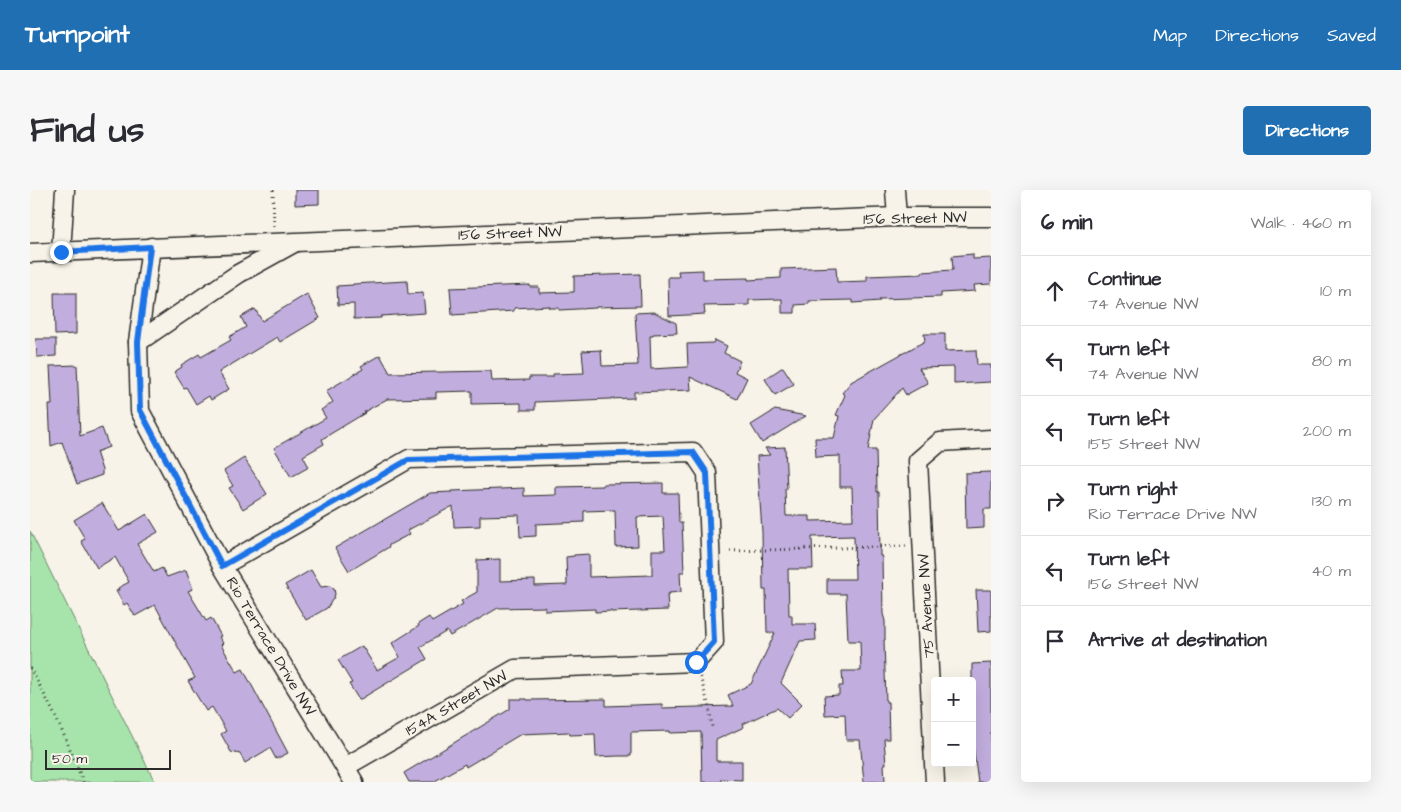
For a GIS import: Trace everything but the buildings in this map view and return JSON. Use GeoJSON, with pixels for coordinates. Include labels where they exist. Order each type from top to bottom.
{"type":"FeatureCollection","features":[{"type":"Feature","properties":{"kind":"street"},"geometry":{"type":"LineString","coordinates":[[61,252],[65,190]]}},
{"type":"Feature","properties":{"kind":"street"},"geometry":{"type":"LineString","coordinates":[[895,190],[896,217]]}},
{"type":"Feature","properties":{"kind":"street","name":"156 Street NW"},"geometry":{"type":"LineString","coordinates":[[30,253],[896,217],[991,216]]}},
{"type":"Feature","properties":{"kind":"street"},"geometry":{"type":"LineString","coordinates":[[138,342],[238,274],[299,241]]}},
{"type":"Feature","properties":{"kind":"street","name":"Rio Terrace Drive NW"},"geometry":{"type":"LineString","coordinates":[[150,247],[138,342],[140,410],[222,566],[349,774]]}},
{"type":"Feature","properties":{"kind":"street","name":"75 Avenue NW"},"geometry":{"type":"LineString","coordinates":[[934,782],[918,461],[940,442],[991,439]]}},
{"type":"Feature","properties":{"kind":"street"},"geometry":{"type":"LineString","coordinates":[[222,566],[408,460],[693,452],[707,473],[714,642],[696,662]]}},
{"type":"Feature","properties":{"kind":"street","name":"154A Street NW"},"geometry":{"type":"LineString","coordinates":[[349,774],[514,669],[696,662]]}},
{"type":"Feature","properties":{"kind":"path"},"geometry":{"type":"LineString","coordinates":[[273,190],[274,242]]}},
{"type":"Feature","properties":{"kind":"path"},"geometry":{"type":"LineString","coordinates":[[730,551],[907,546]]}},
{"type":"Feature","properties":{"kind":"path"},"geometry":{"type":"LineString","coordinates":[[696,662],[709,706],[712,727]]}},
{"type":"Feature","properties":{"kind":"path"},"geometry":{"type":"LineString","coordinates":[[30,668],[50,703],[83,782]]}},
{"type":"Feature","properties":{"kind":"green space"},"geometry":{"type":"Polygon","coordinates":[[[30,531],[155,782],[30,782],[30,531]]]}},
{"type":"Feature","properties":{"kind":"route"},"geometry":{"type":"LineString","coordinates":[[61,252],[150,247],[138,342],[140,410],[222,566],[408,460],[693,452],[707,473],[714,642],[696,662]]}}]}
